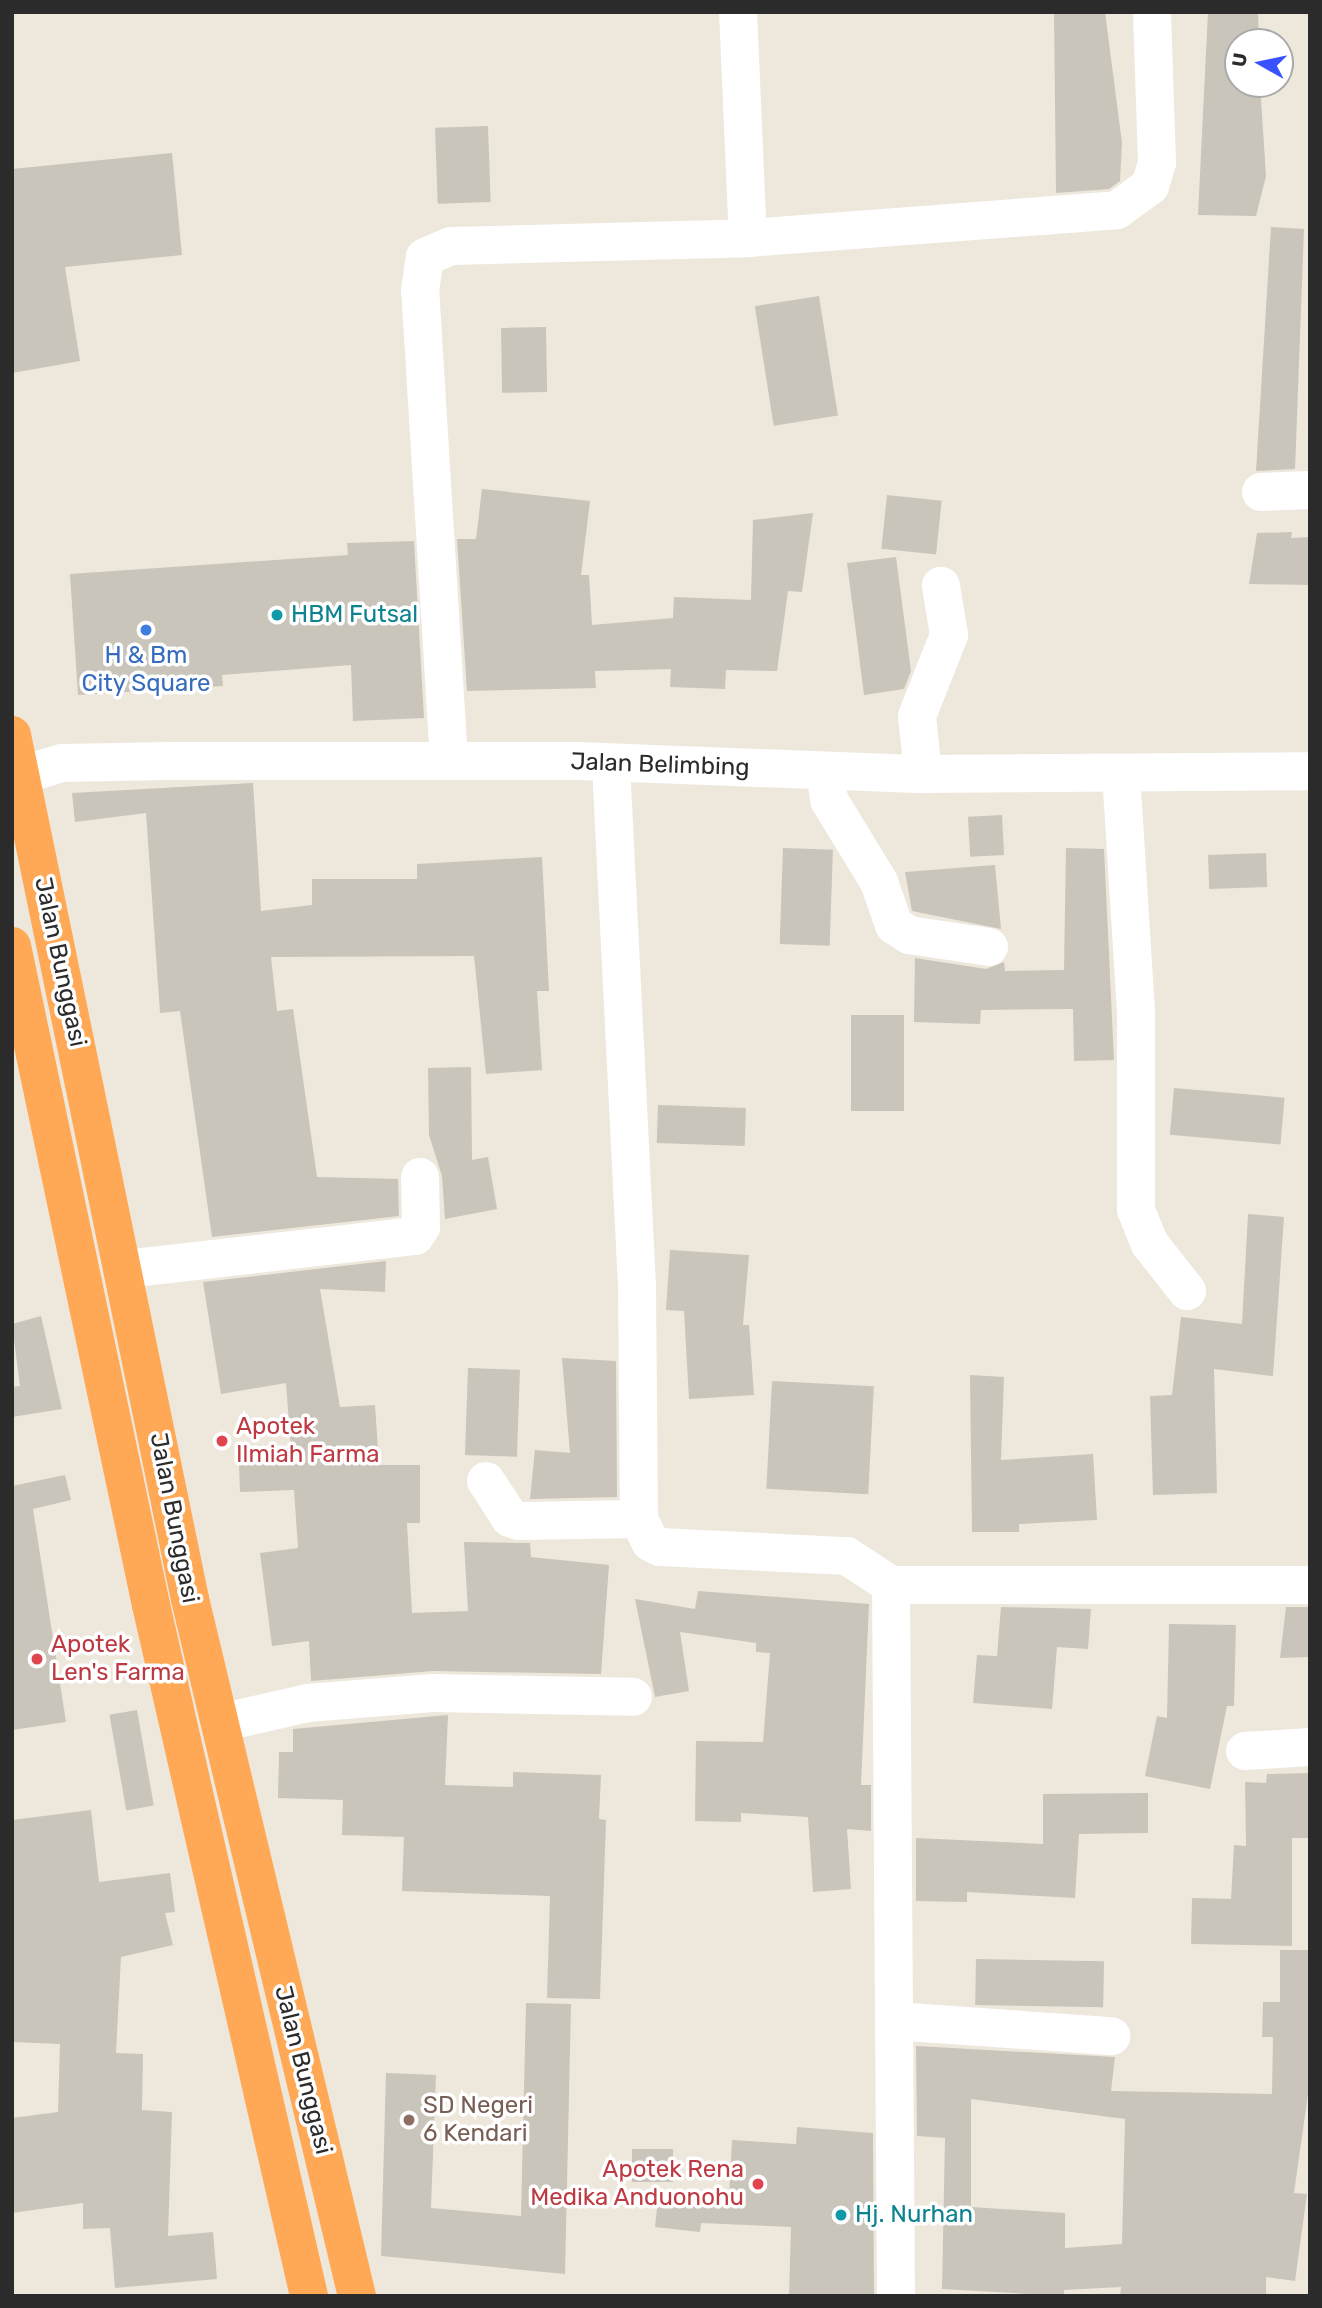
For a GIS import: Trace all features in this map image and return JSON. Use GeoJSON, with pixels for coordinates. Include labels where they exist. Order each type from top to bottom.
{"type":"FeatureCollection","features":[{"type":"Feature","properties":{"kind":"highway","name":"Jalan Bunggasi"},"geometry":{"type":"LineString","coordinates":[[12,735],[17,776],[125,1269],[190,1599],[357,2296]]}},
{"type":"Feature","properties":{"kind":"highway","name":"Jalan Bunggasi"},"geometry":{"type":"LineString","coordinates":[[14,965],[151,1605],[309,2296]]}},
{"type":"Feature","properties":{"kind":"highway"},"geometry":{"type":"LineString","coordinates":[[151,1605],[190,1599]]}},
{"type":"Feature","properties":{"kind":"street"},"geometry":{"type":"LineString","coordinates":[[738,12],[748,238]]}},
{"type":"Feature","properties":{"kind":"street"},"geometry":{"type":"LineString","coordinates":[[449,761],[420,291],[425,257],[451,246],[748,238],[1117,210],[1139,198],[1157,163],[1152,12]]}},
{"type":"Feature","properties":{"kind":"street"},"geometry":{"type":"LineString","coordinates":[[1261,492],[1310,490]]}},
{"type":"Feature","properties":{"kind":"street"},"geometry":{"type":"LineString","coordinates":[[923,774],[917,716],[948,635],[941,586]]}},
{"type":"Feature","properties":{"kind":"street","name":"Jalan Belimbing"},"geometry":{"type":"LineString","coordinates":[[17,776],[62,763],[449,761],[923,774],[1310,771]]}},
{"type":"Feature","properties":{"kind":"street"},"geometry":{"type":"LineString","coordinates":[[611,765],[637,1285],[639,1519],[650,1542],[660,1547],[847,1556],[891,1585],[1310,1585]]}},
{"type":"Feature","properties":{"kind":"street"},"geometry":{"type":"LineString","coordinates":[[825,771],[829,800],[879,882],[894,925],[909,935],[989,947]]}},
{"type":"Feature","properties":{"kind":"street"},"geometry":{"type":"LineString","coordinates":[[1121,773],[1136,1013],[1136,1210],[1150,1244],[1186,1292]]}},
{"type":"Feature","properties":{"kind":"street"},"geometry":{"type":"LineString","coordinates":[[125,1269],[415,1236],[421,1227],[420,1177]]}},
{"type":"Feature","properties":{"kind":"street"},"geometry":{"type":"LineString","coordinates":[[486,1481],[510,1518],[519,1521],[639,1519]]}},
{"type":"Feature","properties":{"kind":"street"},"geometry":{"type":"LineString","coordinates":[[891,1585],[896,2296]]}},
{"type":"Feature","properties":{"kind":"street"},"geometry":{"type":"LineString","coordinates":[[220,1723],[308,1703],[433,1693],[633,1697]]}},
{"type":"Feature","properties":{"kind":"street"},"geometry":{"type":"LineString","coordinates":[[1245,1751],[1310,1747]]}},
{"type":"Feature","properties":{"kind":"street"},"geometry":{"type":"LineString","coordinates":[[894,2021],[1111,2036]]}},
{"type":"Feature","properties":{"kind":"building"},"geometry":{"type":"Polygon","coordinates":[[[1054,12],[1105,12],[1122,143],[1120,181],[1109,189],[1056,193],[1054,12]]]}},
{"type":"Feature","properties":{"kind":"building"},"geometry":{"type":"Polygon","coordinates":[[[1208,12],[1258,12],[1259,28],[1224,28],[1224,98],[1261,98],[1266,176],[1256,216],[1198,215],[1208,12]]]}},
{"type":"Feature","properties":{"kind":"building"},"geometry":{"type":"Polygon","coordinates":[[[488,126],[491,202],[438,204],[435,128],[488,126]]]}},
{"type":"Feature","properties":{"kind":"building"},"geometry":{"type":"Polygon","coordinates":[[[172,153],[182,255],[65,267],[80,361],[12,373],[12,169],[172,153]]]}},
{"type":"Feature","properties":{"kind":"building"},"geometry":{"type":"Polygon","coordinates":[[[1271,227],[1304,229],[1295,469],[1256,471],[1271,227]]]}},
{"type":"Feature","properties":{"kind":"building"},"geometry":{"type":"Polygon","coordinates":[[[819,296],[838,416],[774,426],[755,306],[819,296]]]}},
{"type":"Feature","properties":{"kind":"building"},"geometry":{"type":"Polygon","coordinates":[[[546,327],[547,392],[502,393],[501,328],[546,327]]]}},
{"type":"Feature","properties":{"kind":"building"},"geometry":{"type":"Polygon","coordinates":[[[482,489],[590,501],[581,575],[589,575],[592,625],[673,618],[674,597],[751,600],[753,520],[813,513],[802,592],[788,591],[777,671],[726,670],[725,689],[670,687],[671,669],[595,671],[596,688],[467,691],[457,539],[476,539],[482,489]]]}},
{"type":"Feature","properties":{"kind":"building"},"geometry":{"type":"Polygon","coordinates":[[[887,495],[942,501],[936,554],[881,549],[887,495]]]}},
{"type":"Feature","properties":{"kind":"building"},"geometry":{"type":"Polygon","coordinates":[[[1292,532],[1291,538],[1310,537],[1310,585],[1249,584],[1257,533],[1292,532]]]}},
{"type":"Feature","properties":{"kind":"building"},"geometry":{"type":"Polygon","coordinates":[[[414,541],[424,718],[353,721],[351,665],[222,675],[223,686],[78,695],[70,574],[348,555],[347,543],[414,541]]]}},
{"type":"Feature","properties":{"kind":"building"},"geometry":{"type":"Polygon","coordinates":[[[896,557],[911,671],[904,689],[864,695],[847,563],[896,557]]]}},
{"type":"Feature","properties":{"kind":"building"},"geometry":{"type":"Polygon","coordinates":[[[253,783],[261,911],[312,905],[312,879],[417,879],[417,864],[542,857],[549,991],[537,991],[542,1070],[486,1074],[474,956],[271,957],[277,1011],[293,1009],[317,1177],[398,1179],[399,1216],[212,1237],[180,1011],[160,1013],[146,813],[75,822],[72,793],[253,783]]]}},
{"type":"Feature","properties":{"kind":"building"},"geometry":{"type":"Polygon","coordinates":[[[1002,815],[1004,855],[970,857],[968,817],[1002,815]]]}},
{"type":"Feature","properties":{"kind":"building"},"geometry":{"type":"Polygon","coordinates":[[[783,848],[833,850],[830,946],[780,944],[783,848]]]}},
{"type":"Feature","properties":{"kind":"building"},"geometry":{"type":"Polygon","coordinates":[[[1066,848],[1104,849],[1114,1060],[1074,1061],[1073,1009],[981,1010],[980,1024],[914,1022],[915,958],[986,969],[1004,962],[1005,971],[1064,970],[1066,848]]]}},
{"type":"Feature","properties":{"kind":"building"},"geometry":{"type":"Polygon","coordinates":[[[1266,853],[1267,887],[1209,889],[1208,855],[1266,853]]]}},
{"type":"Feature","properties":{"kind":"building"},"geometry":{"type":"Polygon","coordinates":[[[995,865],[1001,929],[912,911],[905,872],[995,865]]]}},
{"type":"Feature","properties":{"kind":"building"},"geometry":{"type":"Polygon","coordinates":[[[851,1015],[904,1015],[904,1111],[851,1111],[851,1015]]]}},
{"type":"Feature","properties":{"kind":"building"},"geometry":{"type":"Polygon","coordinates":[[[471,1067],[472,1160],[488,1157],[497,1209],[445,1219],[442,1176],[429,1135],[428,1068],[471,1067]]]}},
{"type":"Feature","properties":{"kind":"building"},"geometry":{"type":"Polygon","coordinates":[[[1174,1088],[1285,1098],[1280,1144],[1170,1135],[1174,1088]]]}},
{"type":"Feature","properties":{"kind":"building"},"geometry":{"type":"Polygon","coordinates":[[[658,1105],[746,1108],[745,1146],[657,1143],[658,1105]]]}},
{"type":"Feature","properties":{"kind":"building"},"geometry":{"type":"Polygon","coordinates":[[[1248,1214],[1284,1217],[1273,1376],[1214,1369],[1217,1493],[1153,1495],[1150,1396],[1172,1395],[1181,1317],[1242,1324],[1248,1214]]]}},
{"type":"Feature","properties":{"kind":"building"},"geometry":{"type":"Polygon","coordinates":[[[670,1250],[749,1255],[743,1325],[749,1325],[754,1395],[689,1399],[684,1311],[666,1310],[670,1250]]]}},
{"type":"Feature","properties":{"kind":"building"},"geometry":{"type":"Polygon","coordinates":[[[386,1261],[385,1292],[320,1289],[340,1407],[375,1405],[379,1465],[420,1465],[420,1523],[407,1523],[412,1613],[468,1611],[464,1542],[530,1543],[531,1557],[609,1565],[601,1674],[433,1671],[311,1681],[309,1641],[272,1646],[260,1553],[298,1548],[294,1490],[240,1492],[239,1465],[292,1463],[286,1383],[221,1394],[203,1282],[386,1261]]]}},
{"type":"Feature","properties":{"kind":"building"},"geometry":{"type":"Polygon","coordinates":[[[41,1316],[62,1409],[12,1417],[12,1387],[20,1386],[12,1324],[41,1316]]]}},
{"type":"Feature","properties":{"kind":"building"},"geometry":{"type":"Polygon","coordinates":[[[562,1358],[616,1361],[617,1497],[530,1499],[535,1450],[570,1453],[562,1358]]]}},
{"type":"Feature","properties":{"kind":"building"},"geometry":{"type":"Polygon","coordinates":[[[468,1368],[520,1370],[517,1457],[465,1455],[468,1368]]]}},
{"type":"Feature","properties":{"kind":"building"},"geometry":{"type":"Polygon","coordinates":[[[970,1375],[1004,1377],[1001,1460],[1093,1454],[1097,1520],[1019,1524],[1019,1532],[972,1532],[970,1375]]]}},
{"type":"Feature","properties":{"kind":"building"},"geometry":{"type":"Polygon","coordinates":[[[772,1381],[874,1386],[868,1494],[766,1489],[772,1381]]]}},
{"type":"Feature","properties":{"kind":"building"},"geometry":{"type":"Polygon","coordinates":[[[65,1475],[71,1500],[33,1509],[66,1722],[12,1730],[12,1486],[65,1475]]]}},
{"type":"Feature","properties":{"kind":"building"},"geometry":{"type":"Polygon","coordinates":[[[698,1591],[869,1604],[861,1785],[871,1785],[871,1831],[847,1829],[851,1889],[813,1892],[808,1817],[741,1813],[741,1822],[695,1821],[696,1741],[763,1742],[770,1653],[756,1652],[756,1643],[680,1632],[689,1691],[655,1697],[635,1599],[695,1609],[698,1591]]]}},
{"type":"Feature","properties":{"kind":"building"},"geometry":{"type":"Polygon","coordinates":[[[1001,1607],[1091,1609],[1088,1649],[1057,1647],[1052,1709],[973,1703],[977,1655],[997,1656],[1001,1607]]]}},
{"type":"Feature","properties":{"kind":"building"},"geometry":{"type":"Polygon","coordinates":[[[1286,1607],[1310,1607],[1310,1657],[1280,1658],[1286,1607]]]}},
{"type":"Feature","properties":{"kind":"building"},"geometry":{"type":"Polygon","coordinates":[[[1169,1624],[1236,1625],[1234,1706],[1227,1706],[1210,1789],[1145,1776],[1157,1716],[1167,1718],[1169,1624]]]}},
{"type":"Feature","properties":{"kind":"building"},"geometry":{"type":"Polygon","coordinates":[[[137,1710],[154,1806],[126,1810],[109,1715],[137,1710]]]}},
{"type":"Feature","properties":{"kind":"building"},"geometry":{"type":"Polygon","coordinates":[[[448,1715],[445,1785],[513,1787],[513,1772],[601,1775],[599,1819],[606,1820],[600,1999],[547,1998],[550,1896],[402,1891],[404,1837],[342,1835],[343,1800],[278,1798],[279,1752],[293,1752],[293,1729],[448,1715]]]}},
{"type":"Feature","properties":{"kind":"building"},"geometry":{"type":"Polygon","coordinates":[[[1310,1773],[1310,1838],[1292,1838],[1292,1946],[1191,1944],[1192,1898],[1231,1899],[1234,1845],[1246,1846],[1245,1782],[1266,1783],[1267,1774],[1310,1773]]]}},
{"type":"Feature","properties":{"kind":"building"},"geometry":{"type":"Polygon","coordinates":[[[1148,1793],[1148,1833],[1079,1834],[1075,1898],[967,1892],[967,1902],[916,1901],[916,1838],[1043,1844],[1043,1794],[1148,1793]]]}},
{"type":"Feature","properties":{"kind":"building"},"geometry":{"type":"Polygon","coordinates":[[[91,1810],[99,1882],[170,1873],[175,1912],[165,1913],[173,1945],[121,1957],[116,2053],[143,2054],[142,2110],[172,2112],[168,2236],[213,2232],[217,2279],[115,2288],[110,2228],[83,2229],[83,2203],[12,2213],[12,2118],[58,2112],[60,2044],[12,2042],[12,1820],[91,1810]]]}},
{"type":"Feature","properties":{"kind":"building"},"geometry":{"type":"Polygon","coordinates":[[[1280,1950],[1310,1950],[1310,2080],[1294,2193],[1307,2194],[1295,2281],[1266,2277],[1266,2296],[1120,2296],[1121,2287],[1064,2290],[1064,2296],[942,2289],[945,2138],[917,2136],[916,2046],[1115,2057],[1111,2091],[1272,2094],[1273,2037],[1262,2037],[1263,2002],[1280,2002],[1280,1950]],[[971,2099],[971,2207],[1065,2213],[1065,2248],[1122,2244],[1125,2119],[971,2099]]]}},
{"type":"Feature","properties":{"kind":"building"},"geometry":{"type":"Polygon","coordinates":[[[976,1959],[1104,1961],[1103,2007],[975,2005],[976,1959]]]}},
{"type":"Feature","properties":{"kind":"building"},"geometry":{"type":"Polygon","coordinates":[[[526,2003],[571,2004],[565,2274],[381,2256],[386,2073],[436,2075],[431,2208],[521,2216],[526,2003]]]}},
{"type":"Feature","properties":{"kind":"building","name":"Hj. Nurhan"},"geometry":{"type":"Polygon","coordinates":[[[797,2127],[873,2133],[874,2296],[789,2296],[791,2227],[701,2223],[700,2232],[655,2227],[659,2190],[729,2198],[732,2140],[796,2144],[797,2127]]]}},
{"type":"Feature","properties":{"kind":"building"},"geometry":{"type":"Polygon","coordinates":[[[632,2149],[673,2149],[673,2182],[632,2182],[632,2149]]]}},
{"type":"Feature","properties":{"kind":"place","name":"HBM Futsal"},"geometry":{"type":"Point","coordinates":[277,615]}},
{"type":"Feature","properties":{"kind":"place","name":"H & Bm City Square"},"geometry":{"type":"Point","coordinates":[146,630]}},
{"type":"Feature","properties":{"kind":"place","name":"Apotek Ilmiah Farma"},"geometry":{"type":"Point","coordinates":[222,1441]}},
{"type":"Feature","properties":{"kind":"place","name":"Apotek Len's Farma"},"geometry":{"type":"Point","coordinates":[37,1659]}},
{"type":"Feature","properties":{"kind":"place","name":"SD Negeri 6 Kendari"},"geometry":{"type":"Point","coordinates":[409,2120]}},
{"type":"Feature","properties":{"kind":"place","name":"Apotek Rena Medika Anduonohu"},"geometry":{"type":"Point","coordinates":[758,2184]}},
{"type":"Feature","properties":{"kind":"place","name":"Hj. Nurhan"},"geometry":{"type":"Point","coordinates":[841,2215]}}]}
